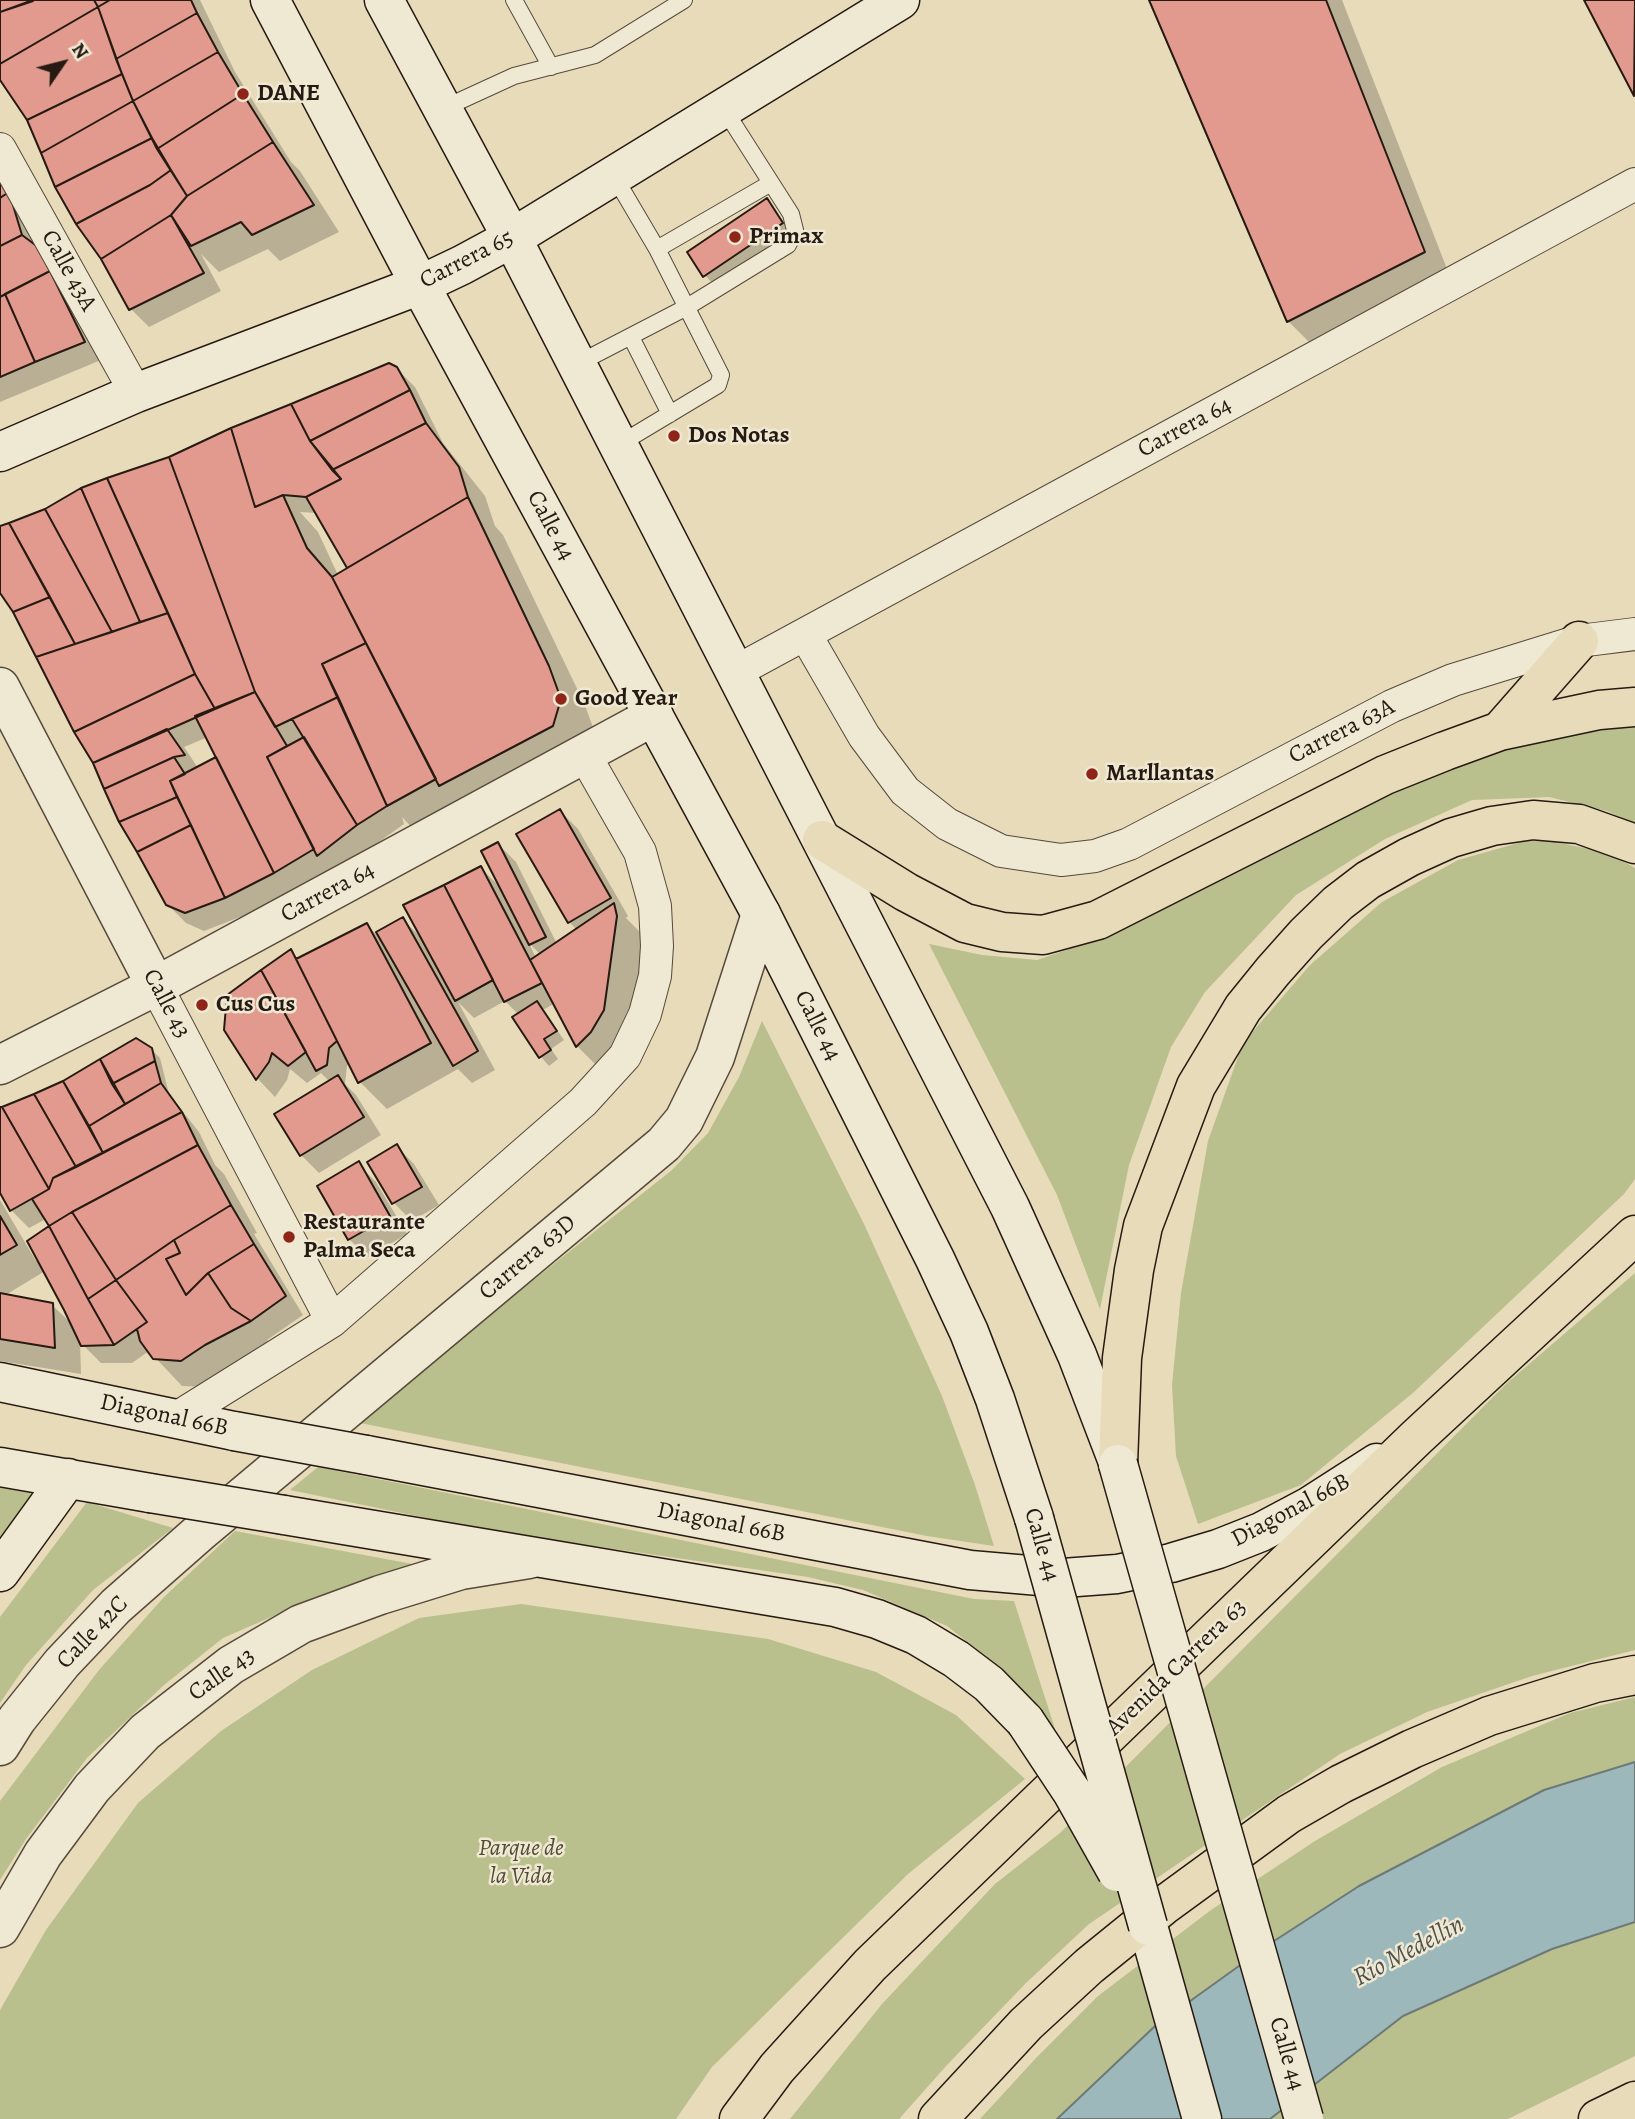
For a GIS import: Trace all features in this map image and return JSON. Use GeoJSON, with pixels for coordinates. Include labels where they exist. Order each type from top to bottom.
{"type":"FeatureCollection","features":[{"type":"Feature","properties":{"kind":"highway"},"geometry":{"type":"LineString","coordinates":[[1500,731],[1579,641]]}},
{"type":"Feature","properties":{"kind":"highway"},"geometry":{"type":"LineString","coordinates":[[822,840],[906,892],[965,923],[1002,932],[1043,935],[1098,920],[1385,775],[1500,731],[1599,710],[1635,707]]}},
{"type":"Feature","properties":{"kind":"highway"},"geometry":{"type":"LineString","coordinates":[[1118,1464],[1122,1359],[1133,1270],[1143,1226],[1196,1086],[1243,1008],[1273,971],[1322,918],[1368,880],[1451,838],[1492,826],[1534,820],[1579,824],[1635,844]]}},
{"type":"Feature","properties":{"kind":"highway","name":"Avenida Carrera 63"},"geometry":{"type":"LineString","coordinates":[[739,2119],[793,2049],[870,1965],[1417,1437],[1635,1235]]}},
{"type":"Feature","properties":{"kind":"highway"},"geometry":{"type":"LineString","coordinates":[[938,2119],[1026,2024],[1089,1966],[1182,1891],[1289,1814],[1341,1784],[1412,1749],[1489,1716],[1595,1683],[1635,1675]]}},
{"type":"Feature","properties":{"kind":"highway"},"geometry":{"type":"LineString","coordinates":[[1598,2119],[1635,2101]]}},
{"type":"Feature","properties":{"kind":"main road","name":"Calle 44"},"geometry":{"type":"LineString","coordinates":[[270,0],[419,285],[761,914],[969,1332],[1014,1452],[1034,1518],[1202,2119]]}},
{"type":"Feature","properties":{"kind":"main road","name":"Calle 44"},"geometry":{"type":"LineString","coordinates":[[384,0],[512,238],[1010,1207],[1077,1355],[1118,1464],[1304,2119]]}},
{"type":"Feature","properties":{"kind":"main road","name":"Carrera 65"},"geometry":{"type":"LineString","coordinates":[[0,452],[136,393],[419,285],[512,238],[900,0]]}},
{"type":"Feature","properties":{"kind":"main road","name":"Calle 43"},"geometry":{"type":"LineString","coordinates":[[0,687],[156,986]]}},
{"type":"Feature","properties":{"kind":"main road","name":"Carrera 64"},"geometry":{"type":"LineString","coordinates":[[0,1065],[156,986],[654,716]]}},
{"type":"Feature","properties":{"kind":"main road","name":"Carrera 63D"},"geometry":{"type":"LineString","coordinates":[[199,1532],[664,1144],[684,1119],[715,1057],[761,914]]}},
{"type":"Feature","properties":{"kind":"main road","name":"Diagonal 66B"},"geometry":{"type":"LineString","coordinates":[[0,1382],[234,1431],[971,1570],[1063,1578],[1117,1574],[1171,1563],[1261,1532],[1310,1506],[1417,1437]]}},
{"type":"Feature","properties":{"kind":"main road"},"geometry":{"type":"LineString","coordinates":[[0,1467],[835,1607],[877,1619],[916,1635],[956,1658],[989,1684],[1025,1721],[1072,1792],[1147,1926]]}},
{"type":"Feature","properties":{"kind":"main road"},"geometry":{"type":"LineString","coordinates":[[0,1573],[68,1478]]}},
{"type":"Feature","properties":{"kind":"main road","name":"Calle 42C"},"geometry":{"type":"LineString","coordinates":[[0,1746],[17,1719],[62,1663],[116,1606],[199,1532]]}},
{"type":"Feature","properties":{"kind":"main road","name":"Calle 43"},"geometry":{"type":"LineString","coordinates":[[0,1928],[43,1854],[92,1788],[145,1732],[231,1665],[301,1624],[380,1595],[461,1570],[538,1558]]}},
{"type":"Feature","properties":{"kind":"street","name":"Calle 43A"},"geometry":{"type":"LineString","coordinates":[[0,149],[136,393]]}},
{"type":"Feature","properties":{"kind":"street","name":"Carrera 64"},"geometry":{"type":"LineString","coordinates":[[735,672],[1635,184]]}},
{"type":"Feature","properties":{"kind":"street","name":"Carrera 63A"},"geometry":{"type":"LineString","coordinates":[[805,634],[864,736],[905,791],[947,824],[1001,851],[1062,860],[1095,856],[1129,844],[1392,706],[1453,680],[1579,641],[1635,634]]}},
{"type":"Feature","properties":{"kind":"street"},"geometry":{"type":"LineString","coordinates":[[175,1419],[332,1321],[583,1102],[625,1056],[645,1014],[655,975],[655,906],[640,852],[584,754]]}},
{"type":"Feature","properties":{"kind":"street","name":"Calle 43"},"geometry":{"type":"LineString","coordinates":[[156,986],[332,1321]]}},
{"type":"Feature","properties":{"kind":"lane"},"geometry":{"type":"LineString","coordinates":[[514,0],[551,67]]}},
{"type":"Feature","properties":{"kind":"lane"},"geometry":{"type":"LineString","coordinates":[[442,109],[514,76],[595,55],[684,0]]}},
{"type":"Feature","properties":{"kind":"lane"},"geometry":{"type":"LineString","coordinates":[[577,364],[687,307],[788,245],[795,230],[791,215],[724,109]]}},
{"type":"Feature","properties":{"kind":"lane"},"geometry":{"type":"LineString","coordinates":[[614,176],[657,249],[721,374],[718,385],[618,445]]}},
{"type":"Feature","properties":{"kind":"lane"},"geometry":{"type":"LineString","coordinates":[[657,249],[771,183]]}},
{"type":"Feature","properties":{"kind":"lane"},"geometry":{"type":"LineString","coordinates":[[631,337],[670,414]]}},
{"type":"Feature","properties":{"kind":"green space"},"geometry":{"type":"Polygon","coordinates":[[[1635,723],[1635,824],[1607,811],[1549,797],[1472,800],[1385,839],[1296,895],[1205,992],[1171,1047],[1129,1165],[1100,1309],[1057,1195],[929,944],[982,955],[1037,960],[1087,943],[1159,911],[1395,787],[1507,743],[1635,723]]]}},
{"type":"Feature","properties":{"kind":"green space"},"geometry":{"type":"Polygon","coordinates":[[[1536,838],[1609,853],[1635,868],[1635,1179],[1624,1194],[1414,1392],[1301,1485],[1198,1524],[1176,1456],[1172,1385],[1181,1293],[1208,1141],[1243,1043],[1310,965],[1382,902],[1458,860],[1536,838]]]}},
{"type":"Feature","properties":{"kind":"green space"},"geometry":{"type":"Polygon","coordinates":[[[762,1021],[864,1224],[942,1396],[994,1546],[927,1536],[355,1422],[672,1170],[708,1133],[739,1077],[762,1021]]]}},
{"type":"Feature","properties":{"kind":"green space"},"geometry":{"type":"Polygon","coordinates":[[[1635,1273],[1635,1650],[1532,1676],[1427,1712],[1340,1754],[1089,1924],[1026,1983],[899,2119],[790,2119],[882,2004],[995,1884],[1060,1833],[1507,1383],[1635,1273]]]}},
{"type":"Feature","properties":{"kind":"green space"},"geometry":{"type":"Polygon","coordinates":[[[318,1467],[974,1599],[1014,1601],[1056,1732],[1001,1668],[947,1626],[863,1590],[808,1577],[490,1531],[290,1490],[318,1467]]]}},
{"type":"Feature","properties":{"kind":"green space"},"geometry":{"type":"Polygon","coordinates":[[[0,1483],[46,1492],[0,1552],[0,1483]]]}},
{"type":"Feature","properties":{"kind":"green space"},"geometry":{"type":"Polygon","coordinates":[[[87,1502],[173,1528],[93,1590],[26,1665],[0,1703],[0,1617],[87,1502]]]}},
{"type":"Feature","properties":{"kind":"green space"},"geometry":{"type":"Polygon","coordinates":[[[235,1531],[418,1565],[294,1607],[223,1638],[164,1685],[87,1758],[26,1839],[0,1880],[0,1801],[99,1670],[164,1597],[235,1531]]]}},
{"type":"Feature","properties":{"kind":"green space","name":"Parque de la Vida"},"geometry":{"type":"Polygon","coordinates":[[[521,1604],[768,1639],[876,1672],[956,1715],[1025,1779],[908,1874],[712,2067],[676,2119],[0,2119],[0,2010],[46,1930],[138,1803],[221,1731],[312,1670],[419,1618],[521,1604]]]}},
{"type":"Feature","properties":{"kind":"green space"},"geometry":{"type":"Polygon","coordinates":[[[1635,1697],[1635,1762],[1544,1790],[1271,1943],[1154,2027],[1057,2119],[980,2119],[1098,1996],[1211,1910],[1315,1841],[1442,1767],[1570,1713],[1635,1697]]]}},
{"type":"Feature","properties":{"kind":"green space"},"geometry":{"type":"Polygon","coordinates":[[[1635,1922],[1635,2056],[1508,2119],[1270,2119],[1403,2016],[1552,1949],[1635,1922]]]}},
{"type":"Feature","properties":{"kind":"water","name":"Río Medellín"},"geometry":{"type":"Polygon","coordinates":[[[1635,1762],[1635,1922],[1552,1949],[1403,2016],[1270,2119],[1057,2119],[1154,2027],[1271,1943],[1359,1886],[1544,1790],[1635,1762]]]}},
{"type":"Feature","properties":{"kind":"building"},"geometry":{"type":"Polygon","coordinates":[[[0,0],[32,0],[33,1],[0,12],[0,0]]]}},
{"type":"Feature","properties":{"kind":"building"},"geometry":{"type":"Polygon","coordinates":[[[33,0],[94,0],[98,7],[0,64],[0,12],[33,0]]]}},
{"type":"Feature","properties":{"kind":"building"},"geometry":{"type":"Polygon","coordinates":[[[94,0],[110,0],[98,7],[94,0]]]}},
{"type":"Feature","properties":{"kind":"building"},"geometry":{"type":"Polygon","coordinates":[[[110,0],[191,0],[197,13],[116,59],[98,7],[110,0]]]}},
{"type":"Feature","properties":{"kind":"building"},"geometry":{"type":"Polygon","coordinates":[[[1149,0],[1326,0],[1425,252],[1287,322],[1149,0]]]}},
{"type":"Feature","properties":{"kind":"building"},"geometry":{"type":"Polygon","coordinates":[[[1584,0],[1635,0],[1634,96],[1584,0]]]}},
{"type":"Feature","properties":{"kind":"building"},"geometry":{"type":"Polygon","coordinates":[[[98,7],[122,74],[27,120],[0,80],[0,64],[98,7]]]}},
{"type":"Feature","properties":{"kind":"building"},"geometry":{"type":"Polygon","coordinates":[[[197,13],[218,52],[133,101],[116,59],[197,13]]]}},
{"type":"Feature","properties":{"kind":"building"},"geometry":{"type":"Polygon","coordinates":[[[218,52],[243,94],[157,149],[133,101],[218,52]]]}},
{"type":"Feature","properties":{"kind":"building"},"geometry":{"type":"Polygon","coordinates":[[[122,74],[133,101],[41,153],[27,120],[122,74]]]}},
{"type":"Feature","properties":{"kind":"building"},"geometry":{"type":"Polygon","coordinates":[[[243,94],[273,142],[187,196],[157,149],[243,94]]]}},
{"type":"Feature","properties":{"kind":"building"},"geometry":{"type":"Polygon","coordinates":[[[133,101],[152,138],[55,187],[41,153],[133,101]]]}},
{"type":"Feature","properties":{"kind":"building"},"geometry":{"type":"Polygon","coordinates":[[[152,138],[171,170],[150,185],[76,224],[55,187],[152,138]]]}},
{"type":"Feature","properties":{"kind":"building"},"geometry":{"type":"Polygon","coordinates":[[[273,142],[314,205],[252,235],[241,222],[191,246],[171,215],[187,196],[273,142]]]}},
{"type":"Feature","properties":{"kind":"building"},"geometry":{"type":"Polygon","coordinates":[[[171,170],[187,196],[171,215],[101,259],[76,224],[150,185],[171,170]]]}},
{"type":"Feature","properties":{"kind":"building"},"geometry":{"type":"Polygon","coordinates":[[[0,180],[9,192],[0,198],[0,180]]]}},
{"type":"Feature","properties":{"kind":"building"},"geometry":{"type":"Polygon","coordinates":[[[9,192],[22,235],[0,246],[0,198],[9,192]]]}},
{"type":"Feature","properties":{"kind":"building","name":"Primax"},"geometry":{"type":"Polygon","coordinates":[[[767,198],[783,223],[703,277],[687,252],[767,198]]]}},
{"type":"Feature","properties":{"kind":"building"},"geometry":{"type":"Polygon","coordinates":[[[171,215],[204,273],[129,310],[101,259],[171,215]]]}},
{"type":"Feature","properties":{"kind":"building"},"geometry":{"type":"Polygon","coordinates":[[[22,235],[38,247],[50,271],[0,297],[0,246],[22,235]]]}},
{"type":"Feature","properties":{"kind":"building"},"geometry":{"type":"Polygon","coordinates":[[[50,271],[85,342],[35,362],[5,294],[50,271]]]}},
{"type":"Feature","properties":{"kind":"building"},"geometry":{"type":"Polygon","coordinates":[[[5,294],[35,362],[0,377],[0,297],[5,294]]]}},
{"type":"Feature","properties":{"kind":"building"},"geometry":{"type":"Polygon","coordinates":[[[389,363],[397,367],[410,390],[310,441],[291,404],[389,363]]]}},
{"type":"Feature","properties":{"kind":"building"},"geometry":{"type":"Polygon","coordinates":[[[410,390],[426,423],[332,470],[310,441],[410,390]]]}},
{"type":"Feature","properties":{"kind":"building"},"geometry":{"type":"Polygon","coordinates":[[[291,404],[310,441],[341,479],[306,497],[283,495],[255,507],[231,428],[291,404]]]}},
{"type":"Feature","properties":{"kind":"building"},"geometry":{"type":"Polygon","coordinates":[[[426,423],[459,467],[468,497],[347,568],[306,497],[341,479],[332,470],[426,423]]]}},
{"type":"Feature","properties":{"kind":"building"},"geometry":{"type":"Polygon","coordinates":[[[231,428],[255,507],[283,495],[307,548],[332,577],[366,643],[322,664],[338,697],[275,727],[255,692],[169,457],[231,428]]]}},
{"type":"Feature","properties":{"kind":"building"},"geometry":{"type":"Polygon","coordinates":[[[169,457],[255,692],[215,709],[195,674],[107,478],[169,457]]]}},
{"type":"Feature","properties":{"kind":"building"},"geometry":{"type":"Polygon","coordinates":[[[107,478],[168,613],[140,622],[81,488],[107,478]]]}},
{"type":"Feature","properties":{"kind":"building"},"geometry":{"type":"Polygon","coordinates":[[[81,488],[140,622],[112,632],[45,509],[81,488]]]}},
{"type":"Feature","properties":{"kind":"building"},"geometry":{"type":"Polygon","coordinates":[[[468,497],[549,666],[561,699],[553,726],[439,786],[332,577],[468,497]]]}},
{"type":"Feature","properties":{"kind":"building"},"geometry":{"type":"Polygon","coordinates":[[[45,509],[112,632],[75,644],[9,523],[45,509]]]}},
{"type":"Feature","properties":{"kind":"building"},"geometry":{"type":"Polygon","coordinates":[[[9,523],[50,597],[13,612],[0,593],[0,526],[9,523]]]}},
{"type":"Feature","properties":{"kind":"building"},"geometry":{"type":"Polygon","coordinates":[[[50,597],[75,644],[36,657],[13,612],[50,597]]]}},
{"type":"Feature","properties":{"kind":"building"},"geometry":{"type":"Polygon","coordinates":[[[168,613],[195,674],[74,732],[36,657],[168,613]]]}},
{"type":"Feature","properties":{"kind":"building"},"geometry":{"type":"Polygon","coordinates":[[[366,643],[436,779],[387,806],[322,664],[366,643]]]}},
{"type":"Feature","properties":{"kind":"building"},"geometry":{"type":"Polygon","coordinates":[[[195,674],[215,709],[93,763],[74,732],[195,674]]]}},
{"type":"Feature","properties":{"kind":"building"},"geometry":{"type":"Polygon","coordinates":[[[255,692],[287,746],[267,757],[314,849],[274,873],[195,716],[255,692]]]}},
{"type":"Feature","properties":{"kind":"building"},"geometry":{"type":"Polygon","coordinates":[[[338,697],[387,806],[357,825],[292,719],[338,697]]]}},
{"type":"Feature","properties":{"kind":"building"},"geometry":{"type":"Polygon","coordinates":[[[167,729],[185,755],[174,757],[104,789],[93,763],[167,729]]]}},
{"type":"Feature","properties":{"kind":"building"},"geometry":{"type":"Polygon","coordinates":[[[304,737],[357,825],[317,856],[267,757],[304,737]]]}},
{"type":"Feature","properties":{"kind":"building"},"geometry":{"type":"Polygon","coordinates":[[[174,757],[185,774],[170,781],[177,797],[119,822],[104,789],[174,757]]]}},
{"type":"Feature","properties":{"kind":"building"},"geometry":{"type":"Polygon","coordinates":[[[216,757],[274,873],[225,898],[170,781],[216,757]]]}},
{"type":"Feature","properties":{"kind":"building"},"geometry":{"type":"Polygon","coordinates":[[[177,797],[191,825],[137,852],[119,822],[177,797]]]}},
{"type":"Feature","properties":{"kind":"building"},"geometry":{"type":"Polygon","coordinates":[[[560,809],[611,898],[568,923],[516,834],[560,809]]]}},
{"type":"Feature","properties":{"kind":"building"},"geometry":{"type":"Polygon","coordinates":[[[191,825],[225,898],[185,913],[166,905],[137,852],[191,825]]]}},
{"type":"Feature","properties":{"kind":"building"},"geometry":{"type":"Polygon","coordinates":[[[498,842],[546,937],[529,945],[481,851],[498,842]]]}},
{"type":"Feature","properties":{"kind":"building"},"geometry":{"type":"Polygon","coordinates":[[[481,866],[542,983],[504,1002],[444,885],[481,866]]]}},
{"type":"Feature","properties":{"kind":"building"},"geometry":{"type":"Polygon","coordinates":[[[444,885],[493,980],[455,1001],[403,905],[444,885]]]}},
{"type":"Feature","properties":{"kind":"building"},"geometry":{"type":"Polygon","coordinates":[[[614,903],[617,916],[604,1010],[591,1032],[576,1047],[530,960],[614,903]]]}},
{"type":"Feature","properties":{"kind":"building"},"geometry":{"type":"Polygon","coordinates":[[[403,917],[478,1051],[453,1066],[376,932],[403,917]]]}},
{"type":"Feature","properties":{"kind":"building"},"geometry":{"type":"Polygon","coordinates":[[[367,923],[431,1043],[358,1083],[296,959],[367,923]]]}},
{"type":"Feature","properties":{"kind":"building"},"geometry":{"type":"Polygon","coordinates":[[[291,949],[337,1041],[329,1048],[327,1065],[316,1071],[261,970],[291,949]]]}},
{"type":"Feature","properties":{"kind":"building"},"geometry":{"type":"Polygon","coordinates":[[[261,970],[306,1052],[288,1066],[272,1053],[256,1080],[224,1030],[227,995],[261,970]]]}},
{"type":"Feature","properties":{"kind":"building"},"geometry":{"type":"Polygon","coordinates":[[[537,1001],[557,1031],[544,1039],[551,1050],[539,1058],[512,1017],[537,1001]]]}},
{"type":"Feature","properties":{"kind":"building"},"geometry":{"type":"Polygon","coordinates":[[[136,1038],[152,1048],[155,1061],[112,1084],[100,1059],[136,1038]]]}},
{"type":"Feature","properties":{"kind":"building"},"geometry":{"type":"Polygon","coordinates":[[[100,1059],[125,1104],[89,1126],[63,1081],[100,1059]]]}},
{"type":"Feature","properties":{"kind":"building"},"geometry":{"type":"Polygon","coordinates":[[[155,1061],[161,1083],[125,1104],[112,1084],[155,1061]]]}},
{"type":"Feature","properties":{"kind":"building"},"geometry":{"type":"Polygon","coordinates":[[[338,1075],[364,1117],[300,1156],[274,1114],[338,1075]]]}},
{"type":"Feature","properties":{"kind":"building"},"geometry":{"type":"Polygon","coordinates":[[[63,1081],[103,1153],[76,1167],[34,1094],[63,1081]]]}},
{"type":"Feature","properties":{"kind":"building"},"geometry":{"type":"Polygon","coordinates":[[[161,1083],[182,1112],[103,1153],[89,1126],[161,1083]]]}},
{"type":"Feature","properties":{"kind":"building"},"geometry":{"type":"Polygon","coordinates":[[[34,1094],[76,1167],[53,1178],[49,1189],[2,1107],[34,1094]]]}},
{"type":"Feature","properties":{"kind":"building"},"geometry":{"type":"Polygon","coordinates":[[[0,1107],[49,1189],[10,1211],[0,1193],[0,1107]]]}},
{"type":"Feature","properties":{"kind":"building"},"geometry":{"type":"Polygon","coordinates":[[[182,1112],[198,1145],[49,1226],[32,1199],[49,1189],[53,1178],[182,1112]]]}},
{"type":"Feature","properties":{"kind":"building"},"geometry":{"type":"Polygon","coordinates":[[[397,1144],[422,1187],[392,1204],[367,1162],[397,1144]]]}},
{"type":"Feature","properties":{"kind":"building"},"geometry":{"type":"Polygon","coordinates":[[[198,1145],[231,1205],[116,1280],[72,1212],[198,1145]]]}},
{"type":"Feature","properties":{"kind":"building"},"geometry":{"type":"Polygon","coordinates":[[[359,1161],[390,1216],[348,1240],[317,1186],[359,1161]]]}},
{"type":"Feature","properties":{"kind":"building"},"geometry":{"type":"Polygon","coordinates":[[[231,1205],[254,1244],[208,1273],[186,1295],[166,1259],[180,1253],[174,1240],[231,1205]]]}},
{"type":"Feature","properties":{"kind":"building"},"geometry":{"type":"Polygon","coordinates":[[[72,1212],[116,1280],[88,1299],[49,1226],[72,1212]]]}},
{"type":"Feature","properties":{"kind":"building"},"geometry":{"type":"Polygon","coordinates":[[[0,1216],[17,1245],[0,1255],[0,1216]]]}},
{"type":"Feature","properties":{"kind":"building"},"geometry":{"type":"Polygon","coordinates":[[[49,1226],[114,1345],[81,1346],[27,1241],[49,1226]]]}},
{"type":"Feature","properties":{"kind":"building"},"geometry":{"type":"Polygon","coordinates":[[[174,1240],[180,1253],[166,1259],[186,1295],[208,1273],[231,1308],[251,1321],[181,1361],[153,1359],[140,1341],[137,1329],[147,1322],[116,1280],[174,1240]]]}},
{"type":"Feature","properties":{"kind":"building"},"geometry":{"type":"Polygon","coordinates":[[[254,1244],[286,1296],[251,1321],[231,1308],[208,1273],[254,1244]]]}},
{"type":"Feature","properties":{"kind":"building"},"geometry":{"type":"Polygon","coordinates":[[[116,1280],[147,1322],[114,1345],[88,1299],[116,1280]]]}},
{"type":"Feature","properties":{"kind":"building"},"geometry":{"type":"Polygon","coordinates":[[[0,1293],[53,1303],[55,1348],[0,1339],[0,1293]]]}},
{"type":"Feature","properties":{"kind":"place","name":"DANE"},"geometry":{"type":"Point","coordinates":[243,94]}},
{"type":"Feature","properties":{"kind":"place","name":"Primax"},"geometry":{"type":"Point","coordinates":[735,237]}},
{"type":"Feature","properties":{"kind":"place","name":"Dos Notas"},"geometry":{"type":"Point","coordinates":[674,436]}},
{"type":"Feature","properties":{"kind":"place","name":"Good Year"},"geometry":{"type":"Point","coordinates":[561,699]}},
{"type":"Feature","properties":{"kind":"place","name":"Marllantas"},"geometry":{"type":"Point","coordinates":[1092,774]}},
{"type":"Feature","properties":{"kind":"place","name":"Cus Cus"},"geometry":{"type":"Point","coordinates":[202,1005]}},
{"type":"Feature","properties":{"kind":"place","name":"Restaurante Palma Seca"},"geometry":{"type":"Point","coordinates":[289,1237]}}]}
